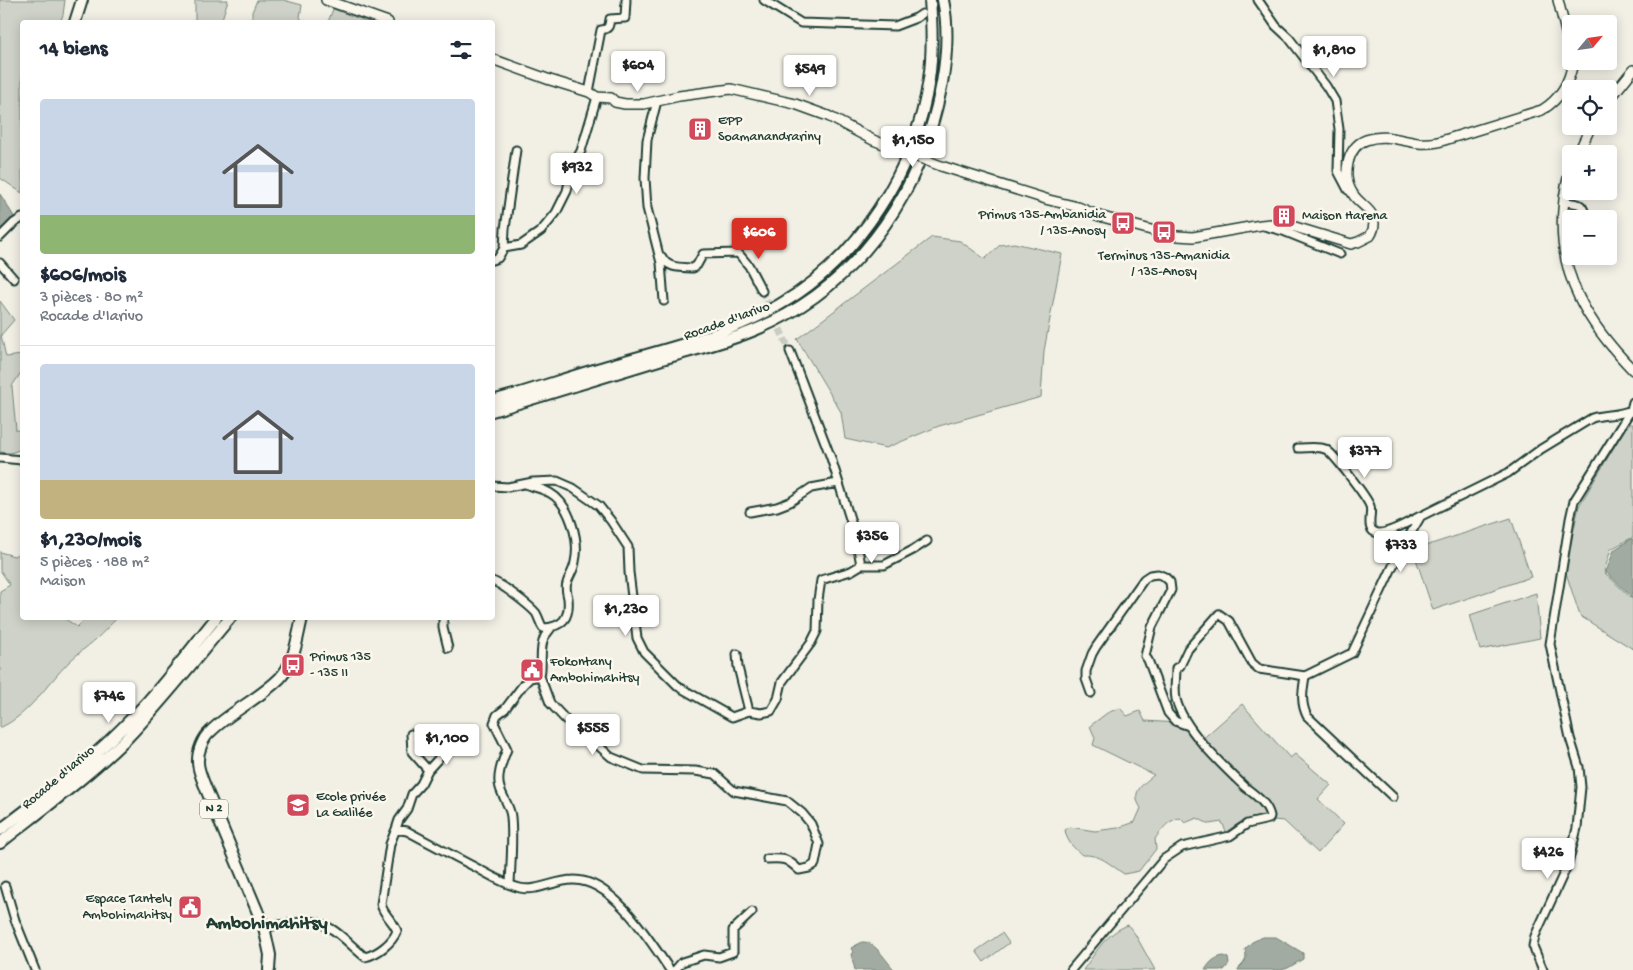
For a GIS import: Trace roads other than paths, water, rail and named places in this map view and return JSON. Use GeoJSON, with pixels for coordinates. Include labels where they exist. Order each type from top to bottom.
{"type":"FeatureCollection","features":[{"type":"Feature","properties":{"kind":"main road"},"geometry":{"type":"LineString","coordinates":[[76,20],[82,0]]}},
{"type":"Feature","properties":{"kind":"main road","name":"Rocade d'Iarivo"},"geometry":{"type":"LineString","coordinates":[[495,400],[675,346],[743,323],[764,314],[794,296],[821,274],[845,251],[876,214],[891,192],[903,167],[916,131],[929,80],[932,48],[930,0]]}},
{"type":"Feature","properties":{"kind":"main road","name":"Rocade d'Iarivo"},"geometry":{"type":"LineString","coordinates":[[495,410],[756,330],[796,311],[827,288],[857,260],[882,230],[899,205],[914,174],[926,144],[940,93],[945,59],[946,30],[943,0]]}},
{"type":"Feature","properties":{"kind":"main road","name":"Rocade d'Iarivo"},"geometry":{"type":"LineString","coordinates":[[0,830],[54,790],[121,730],[143,707],[214,620]]}},
{"type":"Feature","properties":{"kind":"main road","name":"Rocade d'Iarivo"},"geometry":{"type":"LineString","coordinates":[[0,843],[79,782],[126,738],[161,700],[228,620]]}},
{"type":"Feature","properties":{"kind":"main road","name":"N 2"},"geometry":{"type":"LineString","coordinates":[[269,970],[270,955],[264,928],[206,789],[199,770],[198,760],[201,745],[208,733],[261,694],[289,666],[302,620]]}},
{"type":"Feature","properties":{"kind":"street"},"geometry":{"type":"LineString","coordinates":[[326,0],[382,20]]}},
{"type":"Feature","properties":{"kind":"street"},"geometry":{"type":"LineString","coordinates":[[589,92],[601,30],[606,30],[609,27],[610,19],[625,18],[626,0]]}},
{"type":"Feature","properties":{"kind":"street"},"geometry":{"type":"LineString","coordinates":[[764,0],[802,23],[807,24],[895,26],[922,14]]}},
{"type":"Feature","properties":{"kind":"street"},"geometry":{"type":"LineString","coordinates":[[1258,0],[1276,26],[1289,38],[1326,86],[1335,101],[1339,129],[1338,171],[1347,190],[1351,191]]}},
{"type":"Feature","properties":{"kind":"street"},"geometry":{"type":"LineString","coordinates":[[1558,0],[1562,18]]}},
{"type":"Feature","properties":{"kind":"street"},"geometry":{"type":"LineString","coordinates":[[495,61],[589,92],[597,97],[611,98],[614,102],[625,104],[644,104],[731,89],[795,104],[828,116],[873,140],[941,166],[1049,200],[1078,207],[1099,216],[1162,235],[1193,237],[1282,223],[1351,244],[1370,236],[1374,225],[1372,215],[1351,191],[1348,179],[1348,163],[1352,151],[1361,142],[1387,136],[1416,143],[1438,142],[1542,110],[1554,102],[1564,90],[1571,70]]}},
{"type":"Feature","properties":{"kind":"street"},"geometry":{"type":"LineString","coordinates":[[1617,90],[1633,70]]}},
{"type":"Feature","properties":{"kind":"street"},"geometry":{"type":"LineString","coordinates":[[504,248],[521,245],[542,231],[556,213],[567,191],[572,166],[581,151],[597,97]]}},
{"type":"Feature","properties":{"kind":"street"},"geometry":{"type":"LineString","coordinates":[[656,101],[647,140],[645,178],[647,208],[661,263],[664,301]]}},
{"type":"Feature","properties":{"kind":"street"},"geometry":{"type":"LineString","coordinates":[[495,259],[498,258],[504,248],[516,150]]}},
{"type":"Feature","properties":{"kind":"street"},"geometry":{"type":"LineString","coordinates":[[1585,210],[1580,204],[1564,202],[1562,225],[1566,264],[1572,284],[1606,340],[1633,370]]}},
{"type":"Feature","properties":{"kind":"street"},"geometry":{"type":"LineString","coordinates":[[0,237],[20,219]]}},
{"type":"Feature","properties":{"kind":"street"},"geometry":{"type":"LineString","coordinates":[[1261,225],[1283,231],[1340,254]]}},
{"type":"Feature","properties":{"kind":"street"},"geometry":{"type":"LineString","coordinates":[[658,250],[668,264],[693,268],[697,265],[703,254],[738,254],[749,266],[762,291]]}},
{"type":"Feature","properties":{"kind":"street"},"geometry":{"type":"LineString","coordinates":[[0,264],[14,279]]}},
{"type":"Feature","properties":{"kind":"street"},"geometry":{"type":"LineString","coordinates":[[790,351],[823,436],[856,538],[861,565]]}},
{"type":"Feature","properties":{"kind":"street"},"geometry":{"type":"LineString","coordinates":[[1543,970],[1533,946],[1535,936],[1568,864],[1577,828],[1581,788],[1579,767],[1570,738],[1550,644],[1574,501],[1631,410],[1633,402]]}},
{"type":"Feature","properties":{"kind":"street"},"geometry":{"type":"LineString","coordinates":[[1298,448],[1317,447],[1327,450],[1335,457],[1370,506],[1370,527],[1379,533],[1386,532],[1421,516],[1508,473],[1541,449],[1592,418],[1622,414],[1631,410]]}},
{"type":"Feature","properties":{"kind":"street"},"geometry":{"type":"LineString","coordinates":[[0,458],[20,460]]}},
{"type":"Feature","properties":{"kind":"street"},"geometry":{"type":"LineString","coordinates":[[495,486],[508,487],[557,481],[573,488],[599,506],[628,547],[637,638],[644,652],[679,687],[732,717],[749,711],[760,713],[772,711],[778,699],[782,682],[817,632],[821,580],[851,571],[861,565],[884,565],[927,541]]}},
{"type":"Feature","properties":{"kind":"street"},"geometry":{"type":"LineString","coordinates":[[750,512],[776,508],[790,502],[811,488],[838,483]]}},
{"type":"Feature","properties":{"kind":"street"},"geometry":{"type":"LineString","coordinates":[[495,582],[507,589],[536,614],[543,628],[551,628],[562,623],[568,612],[566,584],[574,570],[576,560],[575,538],[568,512],[561,502],[550,493],[525,484]]}},
{"type":"Feature","properties":{"kind":"street"},"geometry":{"type":"LineString","coordinates":[[1071,970],[1169,855],[1182,847],[1230,836],[1247,824],[1269,819],[1270,816],[1266,806],[1223,766],[1189,726],[1180,710],[1176,698],[1176,668],[1180,666],[1188,649],[1219,614],[1229,621],[1252,663],[1259,669],[1305,676],[1352,653],[1399,553],[1421,516]]}},
{"type":"Feature","properties":{"kind":"street"},"geometry":{"type":"LineString","coordinates":[[1090,693],[1086,671],[1096,646],[1144,579],[1150,575],[1158,574],[1170,582],[1171,590],[1152,627],[1145,656],[1168,713],[1175,720],[1189,726]]}},
{"type":"Feature","properties":{"kind":"street"},"geometry":{"type":"LineString","coordinates":[[443,620],[448,648]]}},
{"type":"Feature","properties":{"kind":"street"},"geometry":{"type":"LineString","coordinates":[[551,628],[544,638],[543,666],[540,676],[550,703],[566,720],[583,732],[611,757],[643,770],[695,771],[715,774],[734,791],[786,801],[802,813],[811,824],[818,844],[815,864],[809,868],[799,870],[791,862],[782,858],[767,860]]}},
{"type":"Feature","properties":{"kind":"street"},"geometry":{"type":"LineString","coordinates":[[737,654],[738,667],[749,711]]}},
{"type":"Feature","properties":{"kind":"street"},"geometry":{"type":"LineString","coordinates":[[510,884],[512,848],[510,814],[499,786],[500,771],[507,749],[494,723],[497,714],[505,709],[523,684],[530,678],[540,676]]}},
{"type":"Feature","properties":{"kind":"street"},"geometry":{"type":"LineString","coordinates":[[1305,676],[1302,707],[1307,716],[1393,797]]}},
{"type":"Feature","properties":{"kind":"street"},"geometry":{"type":"LineString","coordinates":[[411,734],[412,752],[428,770]]}},
{"type":"Feature","properties":{"kind":"street"},"geometry":{"type":"LineString","coordinates":[[264,928],[310,921],[322,923],[336,931],[365,957],[372,955],[394,939],[397,931],[394,924],[382,910],[380,904],[390,844],[412,794],[446,747]]}},
{"type":"Feature","properties":{"kind":"street"},"geometry":{"type":"LineString","coordinates":[[396,829],[408,831],[494,877],[521,888],[533,888],[573,880],[588,883],[605,890],[618,900],[670,970]]}},
{"type":"Feature","properties":{"kind":"street"},"geometry":{"type":"LineString","coordinates":[[5,886],[15,920],[35,970]]}},
{"type":"Feature","properties":{"kind":"street"},"geometry":{"type":"LineString","coordinates":[[675,970],[682,962],[697,957],[704,955],[719,958],[733,952],[733,930],[752,912]]}},
{"type":"Feature","properties":{"kind":"tunnel"},"geometry":{"type":"LineString","coordinates":[[762,291],[790,351]]}},
{"type":"Feature","properties":{"kind":"place","name":"EPP Soamanandrariny"},"geometry":{"type":"Point","coordinates":[700,129]}},
{"type":"Feature","properties":{"kind":"place","name":"Maison Harena"},"geometry":{"type":"Point","coordinates":[1284,216]}},
{"type":"Feature","properties":{"kind":"place","name":"Primus 135-Ambanidia / 135-Anosy"},"geometry":{"type":"Point","coordinates":[1123,223]}},
{"type":"Feature","properties":{"kind":"place","name":"Terminus 135-Amanidia / 135-Anosy"},"geometry":{"type":"Point","coordinates":[1164,232]}},
{"type":"Feature","properties":{"kind":"place","name":"Primus 135 - 135 II"},"geometry":{"type":"Point","coordinates":[293,665]}},
{"type":"Feature","properties":{"kind":"place","name":"Fokontany Ambohimahitsy"},"geometry":{"type":"Point","coordinates":[532,670]}},
{"type":"Feature","properties":{"kind":"place","name":"Ecole privée La Galilée"},"geometry":{"type":"Point","coordinates":[298,805]}},
{"type":"Feature","properties":{"kind":"place","name":"Espace Tantely Ambohimahitsy"},"geometry":{"type":"Point","coordinates":[190,907]}},
{"type":"Feature","properties":{"kind":"district","name":"Ambohimahitsy"},"geometry":{"type":"Point","coordinates":[267,924]}}]}
